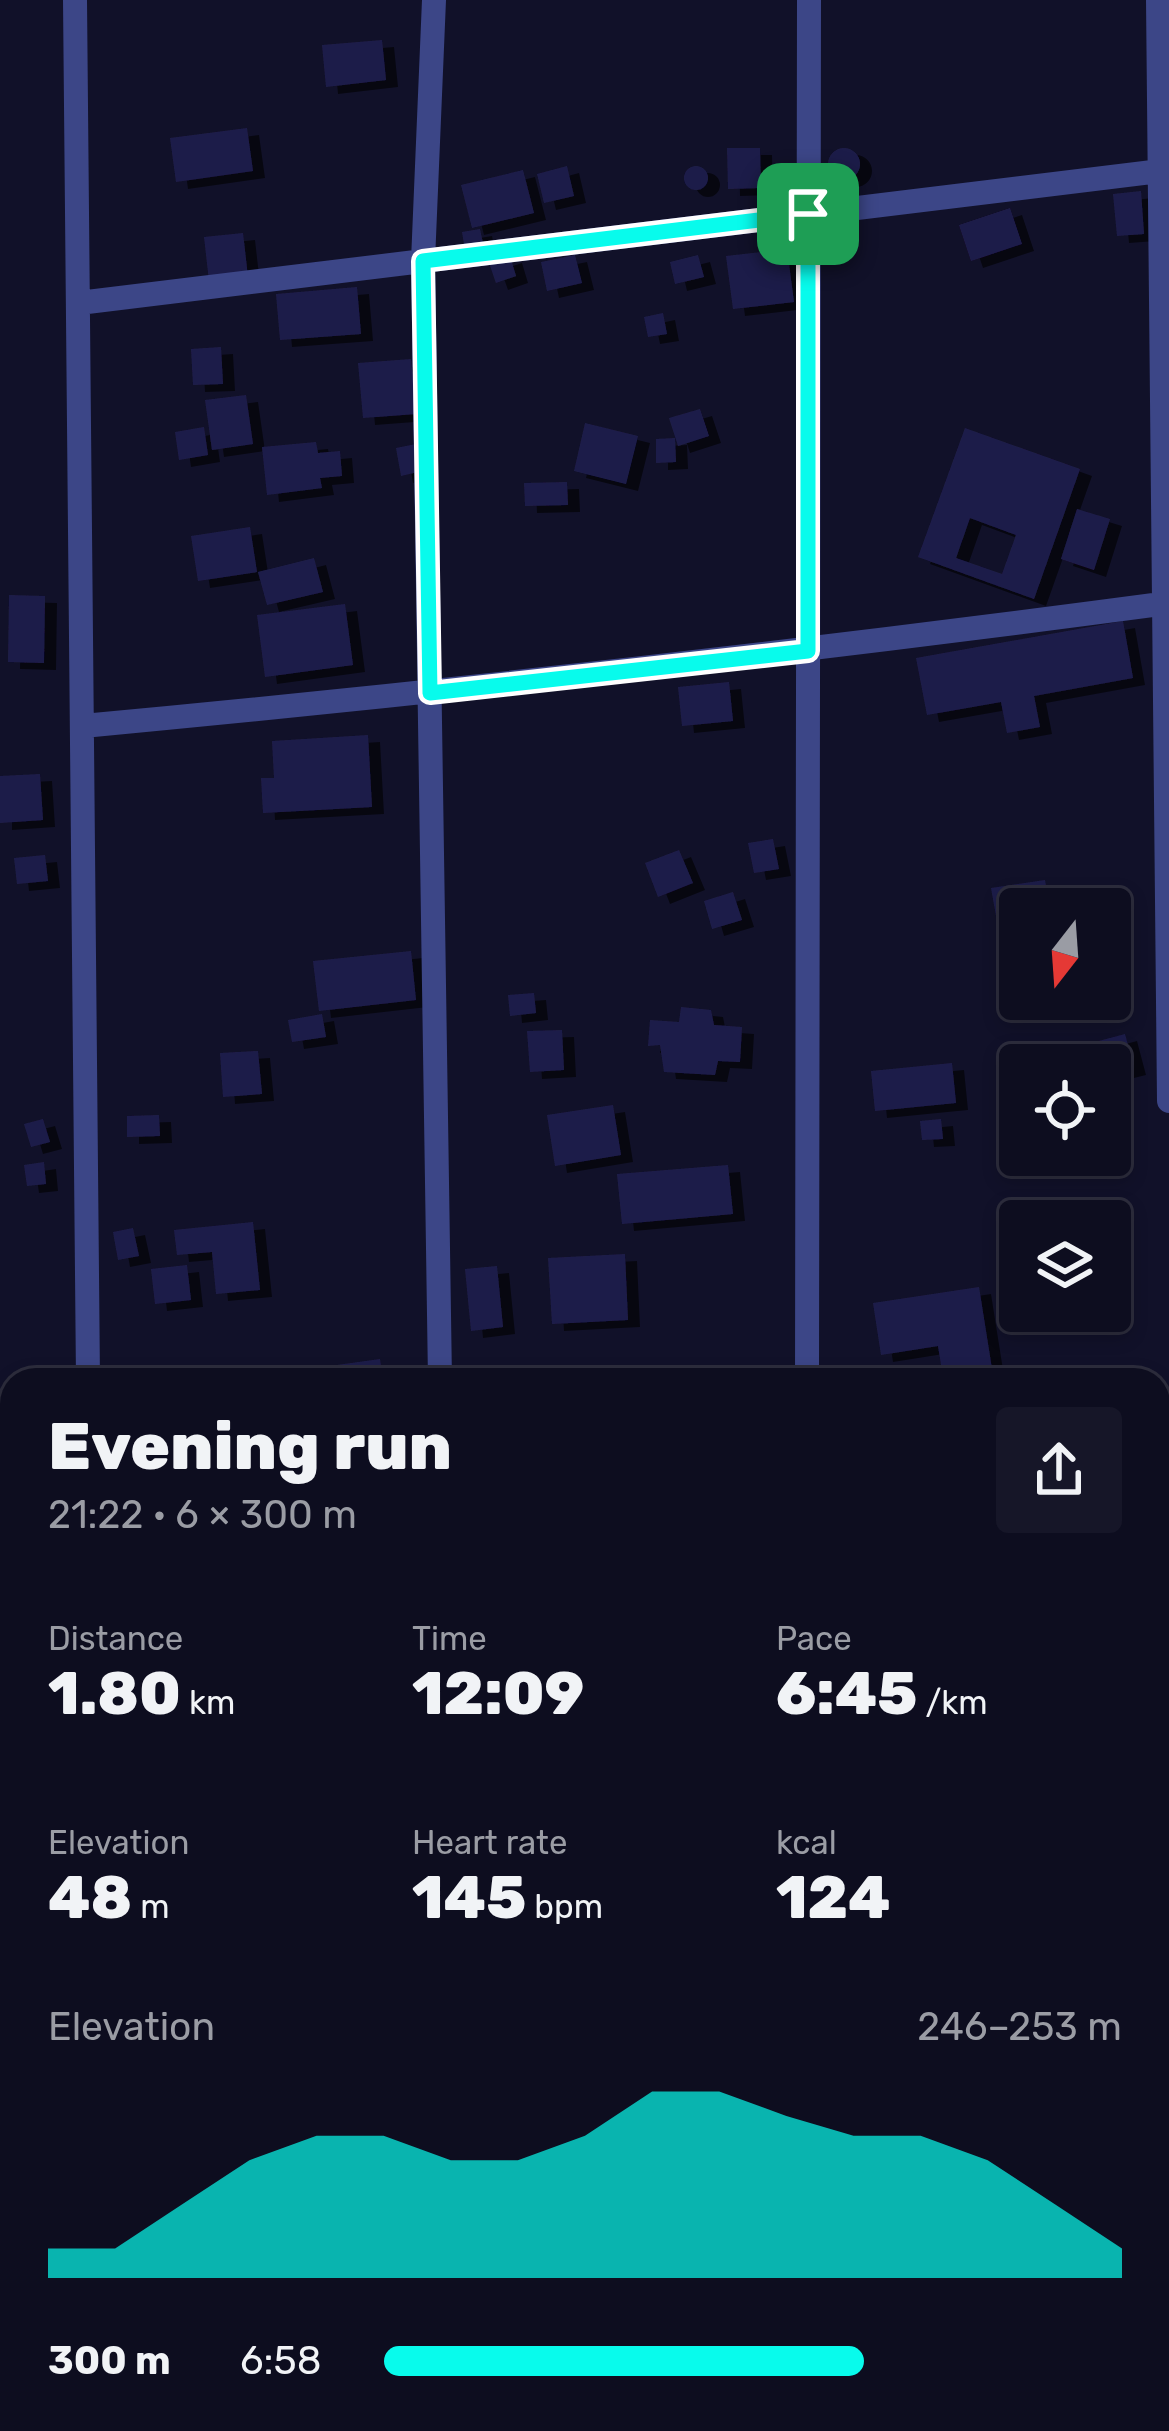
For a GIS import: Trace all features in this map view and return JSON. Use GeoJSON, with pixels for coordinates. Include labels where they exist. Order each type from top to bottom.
{"type":"FeatureCollection","features":[{"type":"Feature","properties":{"kind":"street"},"geometry":{"type":"LineString","coordinates":[[75,0],[88,1368]]}},
{"type":"Feature","properties":{"kind":"street"},"geometry":{"type":"LineString","coordinates":[[434,0],[423,261],[440,1368]]}},
{"type":"Feature","properties":{"kind":"street"},"geometry":{"type":"LineString","coordinates":[[807,1368],[809,0]]}},
{"type":"Feature","properties":{"kind":"street"},"geometry":{"type":"LineString","coordinates":[[1157,0],[1164,170],[1169,1101]]}},
{"type":"Feature","properties":{"kind":"street"},"geometry":{"type":"LineString","coordinates":[[79,303],[1164,170]]}},
{"type":"Feature","properties":{"kind":"street"},"geometry":{"type":"LineString","coordinates":[[83,726],[808,651],[1166,603]]}},
{"type":"Feature","properties":{"kind":"building"},"geometry":{"type":"Polygon","coordinates":[[[382,40],[386,80],[326,87],[322,45],[382,40]]]}},
{"type":"Feature","properties":{"kind":"building"},"geometry":{"type":"Polygon","coordinates":[[[247,128],[253,171],[176,182],[170,138],[247,128]]]}},
{"type":"Feature","properties":{"kind":"building"},"geometry":{"type":"Polygon","coordinates":[[[727,148],[760,148],[761,188],[728,189],[727,148]]]}},
{"type":"Feature","properties":{"kind":"building"},"geometry":{"type":"Polygon","coordinates":[[[844,148],[855,153],[860,164],[855,175],[844,180],[833,175],[828,164],[833,153],[844,148]]]}},
{"type":"Feature","properties":{"kind":"building"},"geometry":{"type":"Polygon","coordinates":[[[567,166],[574,196],[544,203],[537,174],[567,166]]]}},
{"type":"Feature","properties":{"kind":"building"},"geometry":{"type":"Polygon","coordinates":[[[696,166],[705,169],[705,187],[696,190],[687,187],[684,178],[687,169],[696,166]]]}},
{"type":"Feature","properties":{"kind":"building"},"geometry":{"type":"Polygon","coordinates":[[[523,170],[534,213],[472,228],[461,185],[523,170]]]}},
{"type":"Feature","properties":{"kind":"building"},"geometry":{"type":"Polygon","coordinates":[[[792,176],[797,201],[771,206],[766,181],[792,176]]]}},
{"type":"Feature","properties":{"kind":"building"},"geometry":{"type":"Polygon","coordinates":[[[1141,191],[1144,234],[1117,236],[1113,194],[1141,191]]]}},
{"type":"Feature","properties":{"kind":"building"},"geometry":{"type":"Polygon","coordinates":[[[1010,208],[1022,244],[971,261],[959,225],[1010,208]]]}},
{"type":"Feature","properties":{"kind":"building"},"geometry":{"type":"Polygon","coordinates":[[[480,229],[485,253],[466,256],[462,232],[480,229]]]}},
{"type":"Feature","properties":{"kind":"building"},"geometry":{"type":"Polygon","coordinates":[[[243,233],[248,277],[209,281],[204,237],[243,233]]]}},
{"type":"Feature","properties":{"kind":"building"},"geometry":{"type":"Polygon","coordinates":[[[787,249],[794,302],[733,309],[726,256],[787,249]]]}},
{"type":"Feature","properties":{"kind":"building"},"geometry":{"type":"Polygon","coordinates":[[[575,255],[582,283],[547,291],[541,262],[575,255]]]}},
{"type":"Feature","properties":{"kind":"building"},"geometry":{"type":"Polygon","coordinates":[[[698,255],[704,277],[675,284],[670,262],[698,255]]]}},
{"type":"Feature","properties":{"kind":"building"},"geometry":{"type":"Polygon","coordinates":[[[510,256],[516,276],[496,283],[489,263],[510,256]]]}},
{"type":"Feature","properties":{"kind":"building"},"geometry":{"type":"Polygon","coordinates":[[[357,287],[361,334],[280,340],[276,294],[357,287]]]}},
{"type":"Feature","properties":{"kind":"building"},"geometry":{"type":"Polygon","coordinates":[[[663,313],[667,334],[648,337],[644,317],[663,313]]]}},
{"type":"Feature","properties":{"kind":"building"},"geometry":{"type":"Polygon","coordinates":[[[221,347],[223,384],[193,385],[191,349],[221,347]]]}},
{"type":"Feature","properties":{"kind":"building"},"geometry":{"type":"Polygon","coordinates":[[[411,359],[416,414],[363,418],[358,363],[411,359]]]}},
{"type":"Feature","properties":{"kind":"building"},"geometry":{"type":"Polygon","coordinates":[[[246,395],[253,444],[212,450],[205,400],[246,395]]]}},
{"type":"Feature","properties":{"kind":"building"},"geometry":{"type":"Polygon","coordinates":[[[700,409],[709,436],[678,446],[669,418],[700,409]]]}},
{"type":"Feature","properties":{"kind":"building"},"geometry":{"type":"Polygon","coordinates":[[[585,423],[638,436],[626,484],[574,471],[585,423]]]}},
{"type":"Feature","properties":{"kind":"building"},"geometry":{"type":"Polygon","coordinates":[[[204,427],[208,455],[179,460],[175,432],[204,427]]]}},
{"type":"Feature","properties":{"kind":"building"},"geometry":{"type":"Polygon","coordinates":[[[965,428],[1080,469],[1034,599],[918,557],[965,428]],[[970,518],[956,558],[1002,574],[1016,535],[970,518]]]}},
{"type":"Feature","properties":{"kind":"building"},"geometry":{"type":"Polygon","coordinates":[[[675,438],[676,462],[656,463],[656,439],[675,438]]]}},
{"type":"Feature","properties":{"kind":"building"},"geometry":{"type":"Polygon","coordinates":[[[316,442],[318,453],[340,451],[342,476],[320,478],[322,488],[267,495],[262,447],[316,442]]]}},
{"type":"Feature","properties":{"kind":"building"},"geometry":{"type":"Polygon","coordinates":[[[416,444],[422,471],[401,476],[396,448],[416,444]]]}},
{"type":"Feature","properties":{"kind":"building"},"geometry":{"type":"Polygon","coordinates":[[[567,482],[568,505],[525,506],[524,483],[567,482]]]}},
{"type":"Feature","properties":{"kind":"building"},"geometry":{"type":"Polygon","coordinates":[[[1077,509],[1110,519],[1094,570],[1061,559],[1077,509]]]}},
{"type":"Feature","properties":{"kind":"building"},"geometry":{"type":"Polygon","coordinates":[[[250,527],[257,572],[198,581],[191,536],[250,527]]]}},
{"type":"Feature","properties":{"kind":"building"},"geometry":{"type":"Polygon","coordinates":[[[314,558],[323,592],[267,605],[258,572],[314,558]]]}},
{"type":"Feature","properties":{"kind":"building"},"geometry":{"type":"Polygon","coordinates":[[[9,595],[45,596],[44,663],[8,662],[9,595]]]}},
{"type":"Feature","properties":{"kind":"building"},"geometry":{"type":"Polygon","coordinates":[[[345,604],[353,665],[265,677],[257,615],[345,604]]]}},
{"type":"Feature","properties":{"kind":"building"},"geometry":{"type":"Polygon","coordinates":[[[1123,621],[1133,678],[1034,696],[1040,727],[1007,733],[1001,702],[927,715],[916,658],[1123,621]]]}},
{"type":"Feature","properties":{"kind":"building"},"geometry":{"type":"Polygon","coordinates":[[[729,682],[733,721],[682,726],[678,687],[729,682]]]}},
{"type":"Feature","properties":{"kind":"building"},"geometry":{"type":"Polygon","coordinates":[[[368,735],[372,807],[263,813],[261,778],[274,778],[272,741],[368,735]]]}},
{"type":"Feature","properties":{"kind":"building"},"geometry":{"type":"Polygon","coordinates":[[[40,774],[43,820],[0,823],[0,776],[40,774]]]}},
{"type":"Feature","properties":{"kind":"building"},"geometry":{"type":"Polygon","coordinates":[[[773,839],[779,869],[754,873],[748,843],[773,839]]]}},
{"type":"Feature","properties":{"kind":"building"},"geometry":{"type":"Polygon","coordinates":[[[679,850],[693,883],[658,897],[645,863],[679,850]]]}},
{"type":"Feature","properties":{"kind":"building"},"geometry":{"type":"Polygon","coordinates":[[[45,855],[48,881],[17,884],[14,858],[45,855]]]}},
{"type":"Feature","properties":{"kind":"building"},"geometry":{"type":"Polygon","coordinates":[[[1045,880],[1046,888],[999,888],[998,927],[991,888],[1045,880]]]}},
{"type":"Feature","properties":{"kind":"building"},"geometry":{"type":"Polygon","coordinates":[[[733,892],[742,920],[712,929],[704,901],[733,892]]]}},
{"type":"Feature","properties":{"kind":"building"},"geometry":{"type":"Polygon","coordinates":[[[411,951],[416,1000],[319,1011],[313,961],[411,951]]]}},
{"type":"Feature","properties":{"kind":"building"},"geometry":{"type":"Polygon","coordinates":[[[534,993],[536,1013],[510,1016],[508,995],[534,993]]]}},
{"type":"Feature","properties":{"kind":"building"},"geometry":{"type":"Polygon","coordinates":[[[681,1007],[711,1010],[714,1025],[742,1027],[740,1062],[718,1061],[715,1075],[664,1072],[660,1045],[648,1046],[650,1020],[679,1022],[681,1007]]]}},
{"type":"Feature","properties":{"kind":"building"},"geometry":{"type":"Polygon","coordinates":[[[322,1014],[326,1037],[292,1042],[288,1020],[322,1014]]]}},
{"type":"Feature","properties":{"kind":"building"},"geometry":{"type":"Polygon","coordinates":[[[562,1030],[564,1070],[530,1072],[527,1031],[562,1030]]]}},
{"type":"Feature","properties":{"kind":"building"},"geometry":{"type":"Polygon","coordinates":[[[1125,1034],[1128,1044],[1088,1044],[1125,1034]]]}},
{"type":"Feature","properties":{"kind":"building"},"geometry":{"type":"Polygon","coordinates":[[[258,1051],[262,1094],[223,1097],[220,1053],[258,1051]]]}},
{"type":"Feature","properties":{"kind":"building"},"geometry":{"type":"Polygon","coordinates":[[[952,1063],[956,1103],[875,1111],[871,1071],[952,1063]]]}},
{"type":"Feature","properties":{"kind":"building"},"geometry":{"type":"Polygon","coordinates":[[[613,1105],[621,1155],[555,1166],[547,1115],[613,1105]]]}},
{"type":"Feature","properties":{"kind":"building"},"geometry":{"type":"Polygon","coordinates":[[[159,1115],[160,1136],[127,1137],[127,1116],[159,1115]]]}},
{"type":"Feature","properties":{"kind":"building"},"geometry":{"type":"Polygon","coordinates":[[[43,1119],[50,1142],[31,1147],[24,1124],[43,1119]]]}},
{"type":"Feature","properties":{"kind":"building"},"geometry":{"type":"Polygon","coordinates":[[[941,1119],[943,1139],[922,1140],[920,1121],[941,1119]]]}},
{"type":"Feature","properties":{"kind":"building"},"geometry":{"type":"Polygon","coordinates":[[[44,1162],[46,1184],[27,1186],[24,1165],[44,1162]]]}},
{"type":"Feature","properties":{"kind":"building"},"geometry":{"type":"Polygon","coordinates":[[[728,1165],[733,1214],[622,1224],[617,1174],[728,1165]]]}},
{"type":"Feature","properties":{"kind":"building"},"geometry":{"type":"Polygon","coordinates":[[[253,1222],[260,1290],[216,1294],[212,1252],[177,1255],[174,1230],[253,1222]]]}},
{"type":"Feature","properties":{"kind":"building"},"geometry":{"type":"Polygon","coordinates":[[[133,1228],[139,1256],[118,1260],[113,1232],[133,1228]]]}},
{"type":"Feature","properties":{"kind":"building"},"geometry":{"type":"Polygon","coordinates":[[[625,1254],[628,1320],[552,1324],[548,1258],[625,1254]]]}},
{"type":"Feature","properties":{"kind":"building"},"geometry":{"type":"Polygon","coordinates":[[[187,1265],[191,1300],[155,1304],[151,1269],[187,1265]]]}},
{"type":"Feature","properties":{"kind":"building"},"geometry":{"type":"Polygon","coordinates":[[[497,1266],[503,1327],[471,1331],[465,1269],[497,1266]]]}},
{"type":"Feature","properties":{"kind":"building"},"geometry":{"type":"Polygon","coordinates":[[[979,1287],[992,1368],[942,1368],[938,1346],[881,1355],[873,1303],[979,1287]]]}},
{"type":"Feature","properties":{"kind":"building"},"geometry":{"type":"Polygon","coordinates":[[[380,1359],[381,1368],[337,1368],[380,1359]]]}},
{"type":"Feature","properties":{"kind":"route"},"geometry":{"type":"LineString","coordinates":[[808,214],[808,651],[430,693],[423,261],[808,214]]}}]}
